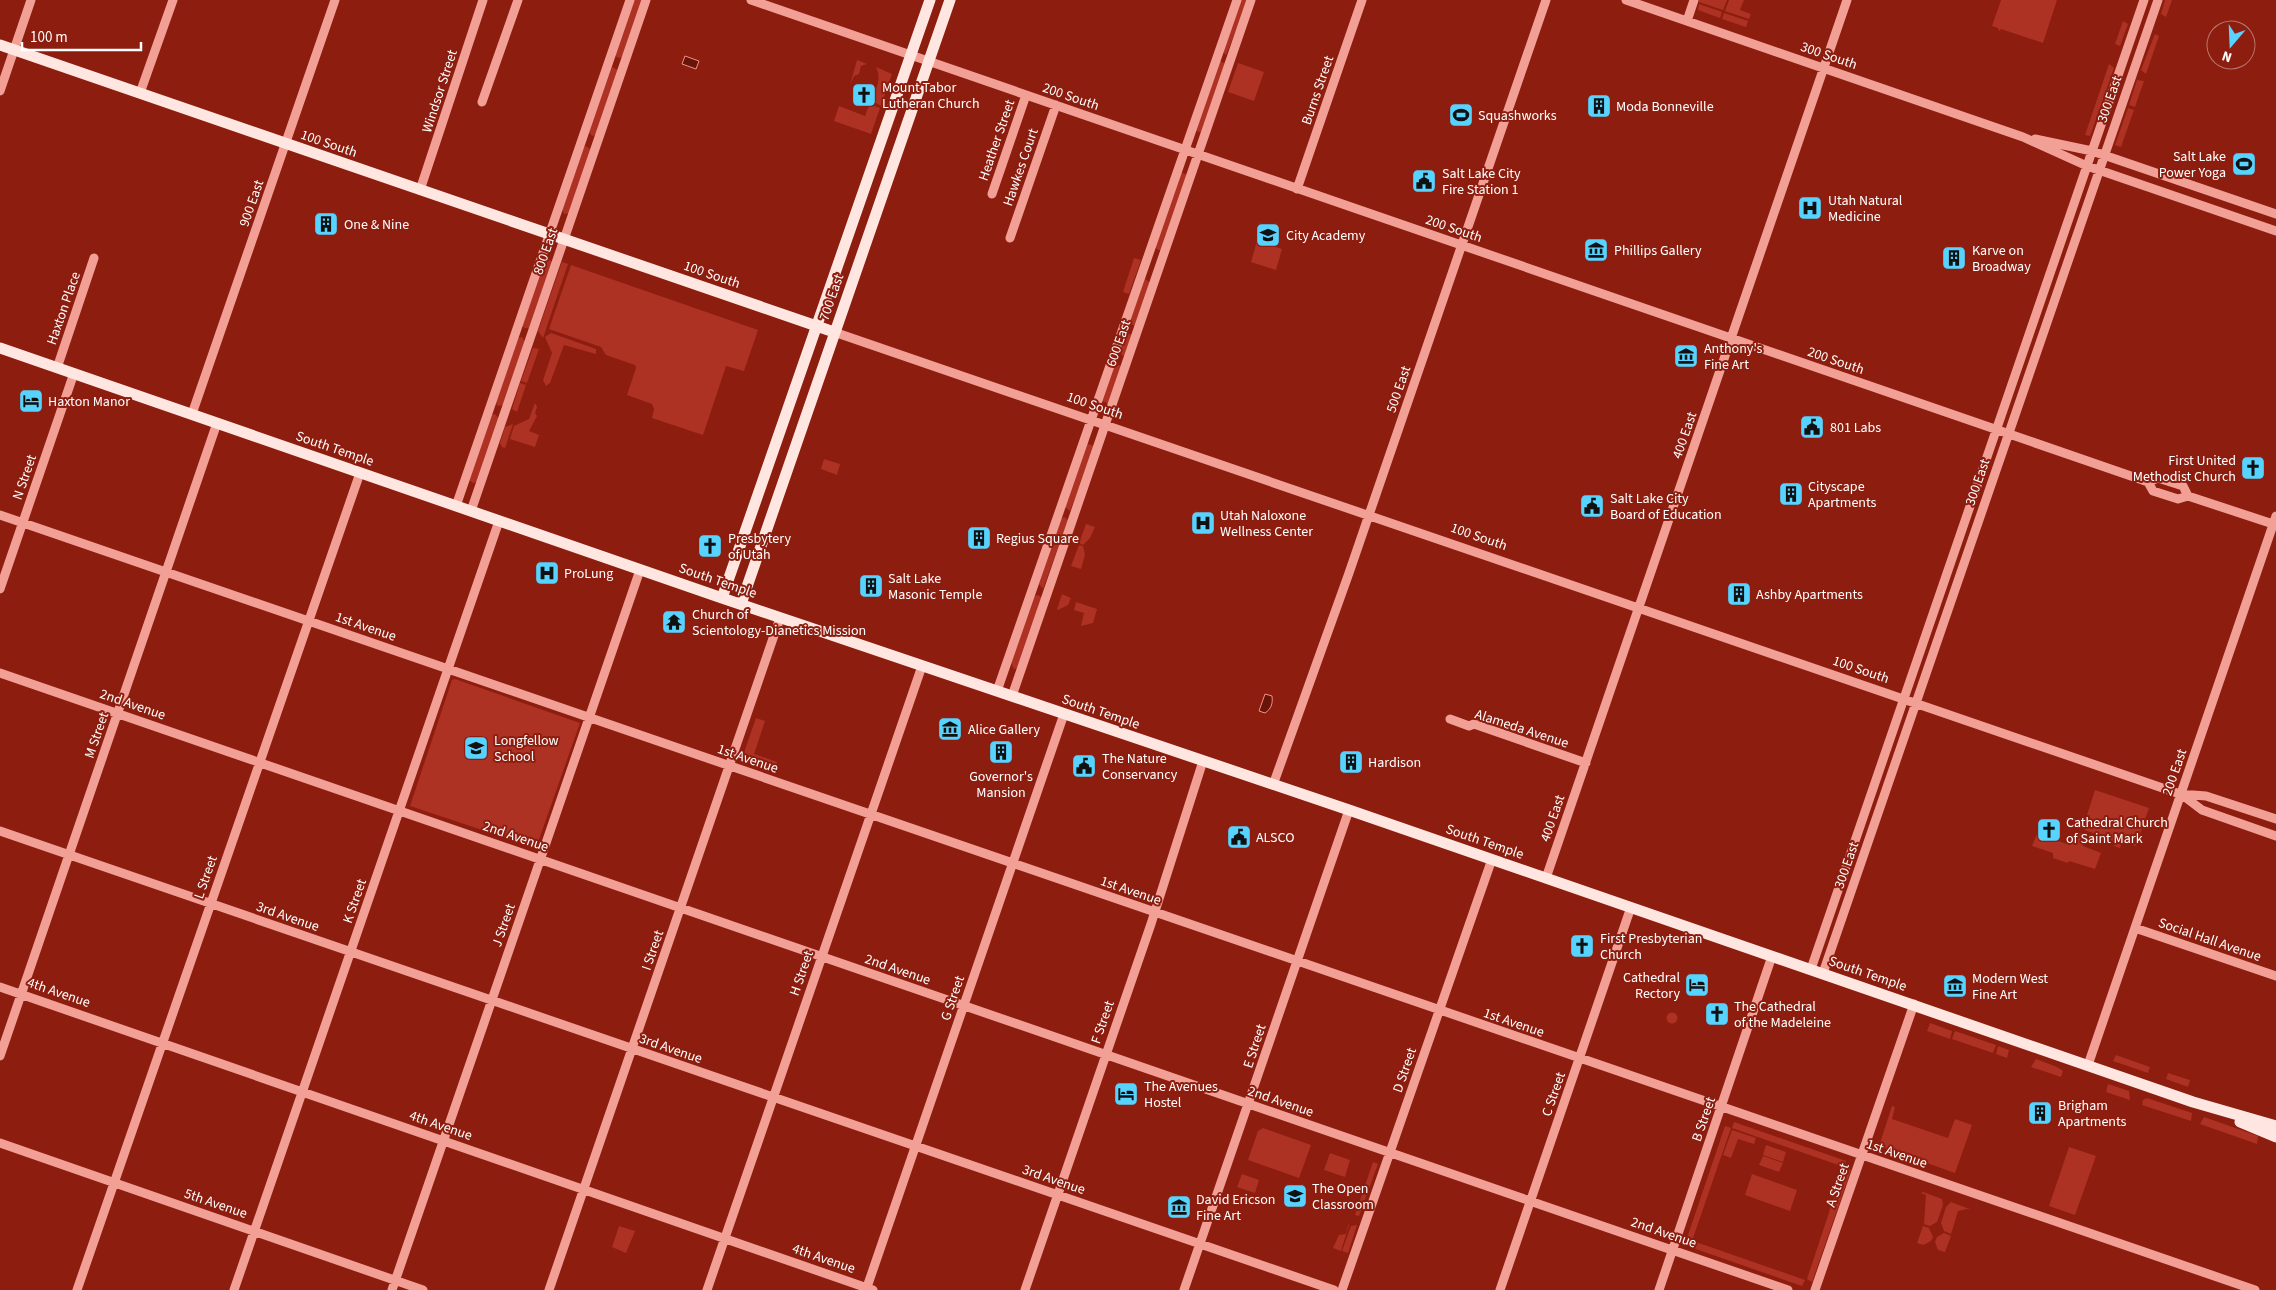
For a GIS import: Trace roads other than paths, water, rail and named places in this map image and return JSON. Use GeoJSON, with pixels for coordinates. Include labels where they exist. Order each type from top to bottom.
{"type":"FeatureCollection","features":[{"type":"Feature","properties":{"kind":"main road","name":"700 East"},"geometry":{"type":"LineString","coordinates":[[722,598],[930,0]]}},
{"type":"Feature","properties":{"kind":"main road","name":"700 East"},"geometry":{"type":"LineString","coordinates":[[741,604],[950,0]]}},
{"type":"Feature","properties":{"kind":"main road","name":"100 South"},"geometry":{"type":"LineString","coordinates":[[0,45],[834,332]]}},
{"type":"Feature","properties":{"kind":"main road","name":"South Temple"},"geometry":{"type":"LineString","coordinates":[[0,348],[780,618],[1914,1004],[2193,1102],[2276,1126]]}},
{"type":"Feature","properties":{"kind":"main road","name":"South Temple"},"geometry":{"type":"LineString","coordinates":[[2193,1102],[2276,1137]]}},
{"type":"Feature","properties":{"kind":"street"},"geometry":{"type":"LineString","coordinates":[[0,91],[31,0]]}},
{"type":"Feature","properties":{"kind":"street"},"geometry":{"type":"LineString","coordinates":[[140,94],[173,0]]}},
{"type":"Feature","properties":{"kind":"street","name":"900 East"},"geometry":{"type":"LineString","coordinates":[[192,414],[335,0]]}},
{"type":"Feature","properties":{"kind":"street","name":"Windsor Street"},"geometry":{"type":"LineString","coordinates":[[420,190],[483,0]]}},
{"type":"Feature","properties":{"kind":"street"},"geometry":{"type":"LineString","coordinates":[[482,102],[518,0]]}},
{"type":"Feature","properties":{"kind":"street","name":"800 East"},"geometry":{"type":"LineString","coordinates":[[456,506],[630,0]]}},
{"type":"Feature","properties":{"kind":"street","name":"800 East"},"geometry":{"type":"LineString","coordinates":[[470,511],[646,0]]}},
{"type":"Feature","properties":{"kind":"street","name":"200 South"},"geometry":{"type":"LineString","coordinates":[[751,0],[2148,482],[2158,478],[2172,482],[2183,486],[2188,496]]}},
{"type":"Feature","properties":{"kind":"street","name":"600 East"},"geometry":{"type":"LineString","coordinates":[[997,692],[1237,0]]}},
{"type":"Feature","properties":{"kind":"street","name":"600 East"},"geometry":{"type":"LineString","coordinates":[[1012,696],[1251,0]]}},
{"type":"Feature","properties":{"kind":"street","name":"Burns Street"},"geometry":{"type":"LineString","coordinates":[[1297,188],[1362,0]]}},
{"type":"Feature","properties":{"kind":"street","name":"500 East"},"geometry":{"type":"LineString","coordinates":[[1273,785],[1369,515],[1546,0]]}},
{"type":"Feature","properties":{"kind":"street","name":"300 South"},"geometry":{"type":"LineString","coordinates":[[1626,0],[2023,137],[2087,166],[2276,231]]}},
{"type":"Feature","properties":{"kind":"street"},"geometry":{"type":"LineString","coordinates":[[1687,21],[1694,0]]}},
{"type":"Feature","properties":{"kind":"street","name":"400 East"},"geometry":{"type":"LineString","coordinates":[[1546,878],[1847,0]]}},
{"type":"Feature","properties":{"kind":"street","name":"300 East"},"geometry":{"type":"LineString","coordinates":[[1811,969],[2144,0]]}},
{"type":"Feature","properties":{"kind":"street","name":"300 East"},"geometry":{"type":"LineString","coordinates":[[1823,973],[2158,0]]}},
{"type":"Feature","properties":{"kind":"street"},"geometry":{"type":"LineString","coordinates":[[1218,55],[1230,59]]}},
{"type":"Feature","properties":{"kind":"street"},"geometry":{"type":"LineString","coordinates":[[609,61],[624,66]]}},
{"type":"Feature","properties":{"kind":"street","name":"Heather Street"},"geometry":{"type":"LineString","coordinates":[[992,194],[1026,95]]}},
{"type":"Feature","properties":{"kind":"street","name":"Hawkes Court"},"geometry":{"type":"LineString","coordinates":[[1010,238],[1056,105]]}},
{"type":"Feature","properties":{"kind":"street","name":"300 South"},"geometry":{"type":"LineString","coordinates":[[2023,137],[2092,151],[2276,214]]}},
{"type":"Feature","properties":{"kind":"street"},"geometry":{"type":"LineString","coordinates":[[582,138],[597,143]]}},
{"type":"Feature","properties":{"kind":"street"},"geometry":{"type":"LineString","coordinates":[[1149,252],[1163,256]]}},
{"type":"Feature","properties":{"kind":"street","name":"Haxton Place"},"geometry":{"type":"LineString","coordinates":[[57,368],[94,258]]}},
{"type":"Feature","properties":{"kind":"street"},"geometry":{"type":"LineString","coordinates":[[1142,273],[1155,278]]}},
{"type":"Feature","properties":{"kind":"street"},"geometry":{"type":"LineString","coordinates":[[1123,327],[1136,332]]}},
{"type":"Feature","properties":{"kind":"street"},"geometry":{"type":"LineString","coordinates":[[517,330],[531,335]]}},
{"type":"Feature","properties":{"kind":"street","name":"100 South"},"geometry":{"type":"LineString","coordinates":[[834,332],[2180,794],[2206,796],[2276,820]]}},
{"type":"Feature","properties":{"kind":"street"},"geometry":{"type":"LineString","coordinates":[[1112,357],[1126,362]]}},
{"type":"Feature","properties":{"kind":"street","name":"N Street"},"geometry":{"type":"LineString","coordinates":[[0,589],[74,374]]}},
{"type":"Feature","properties":{"kind":"street"},"geometry":{"type":"LineString","coordinates":[[490,409],[504,414]]}},
{"type":"Feature","properties":{"kind":"street","name":"M Street"},"geometry":{"type":"LineString","coordinates":[[0,1056],[218,423]]}},
{"type":"Feature","properties":{"kind":"street","name":"L Street"},"geometry":{"type":"LineString","coordinates":[[77,1290],[360,472]]}},
{"type":"Feature","properties":{"kind":"street","name":"200 South"},"geometry":{"type":"LineString","coordinates":[[2148,482],[2153,491],[2178,499],[2188,496],[2275,522]]}},
{"type":"Feature","properties":{"kind":"street"},"geometry":{"type":"LineString","coordinates":[[1059,511],[1074,516]]}},
{"type":"Feature","properties":{"kind":"street","name":"1st Avenue"},"geometry":{"type":"LineString","coordinates":[[0,515],[2254,1290]]}},
{"type":"Feature","properties":{"kind":"street","name":"K Street"},"geometry":{"type":"LineString","coordinates":[[234,1290],[499,521]]}},
{"type":"Feature","properties":{"kind":"street","name":"200 East"},"geometry":{"type":"LineString","coordinates":[[2088,1065],[2275,522]]}},
{"type":"Feature","properties":{"kind":"street","name":"J Street"},"geometry":{"type":"LineString","coordinates":[[392,1290],[640,570]]}},
{"type":"Feature","properties":{"kind":"street"},"geometry":{"type":"LineString","coordinates":[[1032,590],[1046,595]]}},
{"type":"Feature","properties":{"kind":"street","name":"I Street"},"geometry":{"type":"LineString","coordinates":[[549,1290],[780,618]]}},
{"type":"Feature","properties":{"kind":"street","name":"H Street"},"geometry":{"type":"LineString","coordinates":[[707,1290],[922,666]]}},
{"type":"Feature","properties":{"kind":"street","name":"2nd Avenue"},"geometry":{"type":"LineString","coordinates":[[0,673],[1788,1290]]}},
{"type":"Feature","properties":{"kind":"street","name":"G Street"},"geometry":{"type":"LineString","coordinates":[[869,1289],[1064,714]]}},
{"type":"Feature","properties":{"kind":"street","name":"Alameda Avenue"},"geometry":{"type":"LineString","coordinates":[[1450,719],[1469,726],[1474,724],[1586,763]]}},
{"type":"Feature","properties":{"kind":"street","name":"F Street"},"geometry":{"type":"LineString","coordinates":[[1025,1290],[1154,913],[1203,762]]}},
{"type":"Feature","properties":{"kind":"street","name":"100 South"},"geometry":{"type":"LineString","coordinates":[[2180,794],[2202,810],[2276,836]]}},
{"type":"Feature","properties":{"kind":"street","name":"E Street"},"geometry":{"type":"LineString","coordinates":[[1184,1290],[1348,810]]}},
{"type":"Feature","properties":{"kind":"street","name":"3rd Avenue"},"geometry":{"type":"LineString","coordinates":[[0,831],[1334,1290]]}},
{"type":"Feature","properties":{"kind":"street","name":"D Street"},"geometry":{"type":"LineString","coordinates":[[1342,1290],[1492,859]]}},
{"type":"Feature","properties":{"kind":"street","name":"C Street"},"geometry":{"type":"LineString","coordinates":[[1500,1290],[1631,907]]}},
{"type":"Feature","properties":{"kind":"street","name":"Social Hall Avenue"},"geometry":{"type":"LineString","coordinates":[[2135,928],[2276,976]]}},
{"type":"Feature","properties":{"kind":"street","name":"B Street"},"geometry":{"type":"LineString","coordinates":[[1659,1290],[1772,956]]}},
{"type":"Feature","properties":{"kind":"street","name":"4th Avenue"},"geometry":{"type":"LineString","coordinates":[[0,986],[869,1289]]}},
{"type":"Feature","properties":{"kind":"street","name":"A Street"},"geometry":{"type":"LineString","coordinates":[[1815,1290],[1914,1004]]}},
{"type":"Feature","properties":{"kind":"street","name":"5th Avenue"},"geometry":{"type":"LineString","coordinates":[[0,1143],[423,1290]]}},
{"type":"Feature","properties":{"kind":"place","name":"Mount Tabor Lutheran Church"},"geometry":{"type":"Point","coordinates":[864,95]}},
{"type":"Feature","properties":{"kind":"place","name":"Moda Bonneville"},"geometry":{"type":"Point","coordinates":[1599,106]}},
{"type":"Feature","properties":{"kind":"place","name":"Squashworks"},"geometry":{"type":"Point","coordinates":[1461,115]}},
{"type":"Feature","properties":{"kind":"place","name":"Salt Lake Power Yoga"},"geometry":{"type":"Point","coordinates":[2244,164]}},
{"type":"Feature","properties":{"kind":"place","name":"Salt Lake City Fire Station 1"},"geometry":{"type":"Point","coordinates":[1424,181]}},
{"type":"Feature","properties":{"kind":"place","name":"Utah Natural Medicine"},"geometry":{"type":"Point","coordinates":[1810,208]}},
{"type":"Feature","properties":{"kind":"place","name":"One & Nine"},"geometry":{"type":"Point","coordinates":[326,224]}},
{"type":"Feature","properties":{"kind":"place","name":"City Academy"},"geometry":{"type":"Point","coordinates":[1268,235]}},
{"type":"Feature","properties":{"kind":"place","name":"Phillips Gallery"},"geometry":{"type":"Point","coordinates":[1596,250]}},
{"type":"Feature","properties":{"kind":"place","name":"Karve on Broadway"},"geometry":{"type":"Point","coordinates":[1954,258]}},
{"type":"Feature","properties":{"kind":"place","name":"Anthony's Fine Art"},"geometry":{"type":"Point","coordinates":[1686,356]}},
{"type":"Feature","properties":{"kind":"place","name":"Haxton Manor"},"geometry":{"type":"Point","coordinates":[31,401]}},
{"type":"Feature","properties":{"kind":"place","name":"801 Labs"},"geometry":{"type":"Point","coordinates":[1812,427]}},
{"type":"Feature","properties":{"kind":"place","name":"First United Methodist Church"},"geometry":{"type":"Point","coordinates":[2253,468]}},
{"type":"Feature","properties":{"kind":"place","name":"Cityscape Apartments"},"geometry":{"type":"Point","coordinates":[1791,494]}},
{"type":"Feature","properties":{"kind":"place","name":"Salt Lake City Board of Education"},"geometry":{"type":"Point","coordinates":[1592,506]}},
{"type":"Feature","properties":{"kind":"place","name":"Utah Naloxone Wellness Center"},"geometry":{"type":"Point","coordinates":[1203,523]}},
{"type":"Feature","properties":{"kind":"place","name":"Regius Square"},"geometry":{"type":"Point","coordinates":[979,538]}},
{"type":"Feature","properties":{"kind":"place","name":"Presbytery of Utah"},"geometry":{"type":"Point","coordinates":[710,546]}},
{"type":"Feature","properties":{"kind":"place","name":"ProLung"},"geometry":{"type":"Point","coordinates":[547,573]}},
{"type":"Feature","properties":{"kind":"place","name":"Salt Lake Masonic Temple"},"geometry":{"type":"Point","coordinates":[871,586]}},
{"type":"Feature","properties":{"kind":"place","name":"Ashby Apartments"},"geometry":{"type":"Point","coordinates":[1739,594]}},
{"type":"Feature","properties":{"kind":"place","name":"Church of Scientology-Dianetics Mission"},"geometry":{"type":"Point","coordinates":[674,622]}},
{"type":"Feature","properties":{"kind":"place","name":"Alice Gallery"},"geometry":{"type":"Point","coordinates":[950,729]}},
{"type":"Feature","properties":{"kind":"place","name":"Longfellow School"},"geometry":{"type":"Point","coordinates":[476,748]}},
{"type":"Feature","properties":{"kind":"place","name":"Governor's Mansion"},"geometry":{"type":"Point","coordinates":[1001,752]}},
{"type":"Feature","properties":{"kind":"place","name":"Hardison"},"geometry":{"type":"Point","coordinates":[1351,762]}},
{"type":"Feature","properties":{"kind":"place","name":"The Nature Conservancy"},"geometry":{"type":"Point","coordinates":[1084,766]}},
{"type":"Feature","properties":{"kind":"place","name":"Cathedral Church of Saint Mark"},"geometry":{"type":"Point","coordinates":[2049,830]}},
{"type":"Feature","properties":{"kind":"place","name":"ALSCO"},"geometry":{"type":"Point","coordinates":[1239,837]}},
{"type":"Feature","properties":{"kind":"place","name":"First Presbyterian Church"},"geometry":{"type":"Point","coordinates":[1582,946]}},
{"type":"Feature","properties":{"kind":"place","name":"Cathedral Rectory"},"geometry":{"type":"Point","coordinates":[1697,985]}},
{"type":"Feature","properties":{"kind":"place","name":"Modern West Fine Art"},"geometry":{"type":"Point","coordinates":[1955,986]}},
{"type":"Feature","properties":{"kind":"place","name":"The Cathedral of the Madeleine"},"geometry":{"type":"Point","coordinates":[1717,1014]}},
{"type":"Feature","properties":{"kind":"place","name":"The Avenues Hostel"},"geometry":{"type":"Point","coordinates":[1126,1094]}},
{"type":"Feature","properties":{"kind":"place","name":"Brigham Apartments"},"geometry":{"type":"Point","coordinates":[2040,1113]}},
{"type":"Feature","properties":{"kind":"place","name":"The Open Classroom"},"geometry":{"type":"Point","coordinates":[1295,1196]}},
{"type":"Feature","properties":{"kind":"place","name":"David Ericson Fine Art"},"geometry":{"type":"Point","coordinates":[1179,1207]}}]}
